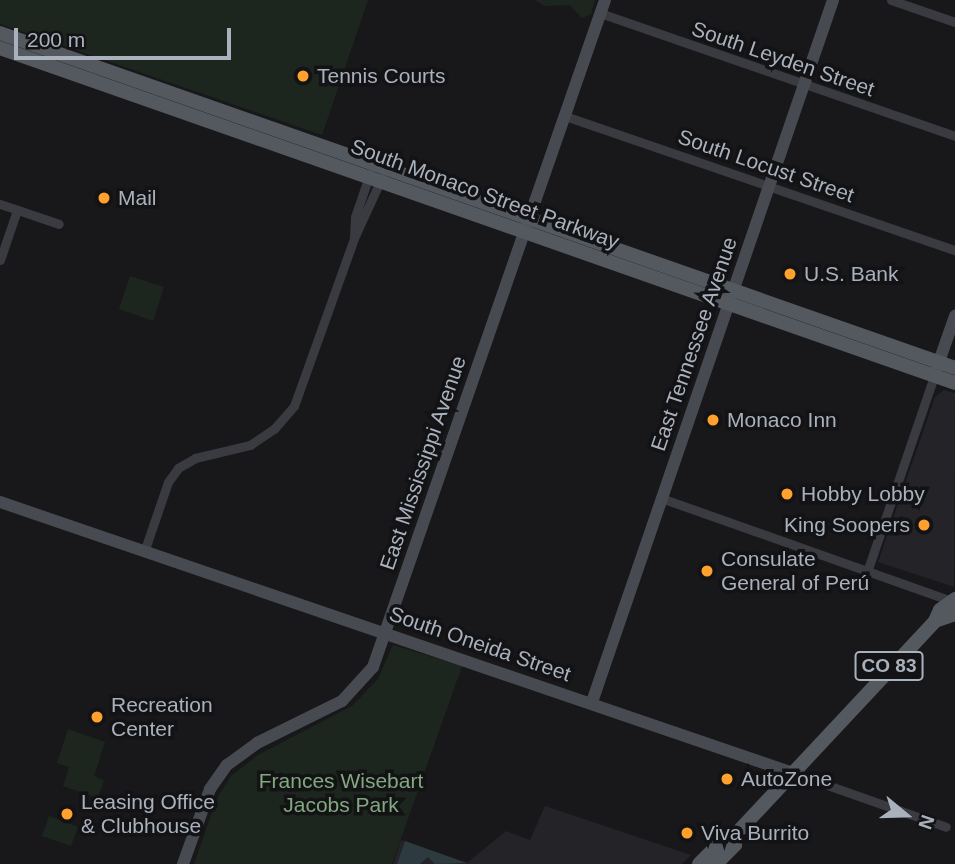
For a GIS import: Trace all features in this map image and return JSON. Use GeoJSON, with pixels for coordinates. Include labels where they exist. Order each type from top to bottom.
{"type":"FeatureCollection","features":[{"type":"Feature","properties":{"kind":"main road","name":"South Monaco Street Parkway"},"geometry":{"type":"LineString","coordinates":[[0,33],[378,171]]}},
{"type":"Feature","properties":{"kind":"main road","name":"South Monaco Street Parkway"},"geometry":{"type":"LineString","coordinates":[[0,48],[527,222],[730,298],[937,369],[955,383]]}},
{"type":"Feature","properties":{"kind":"main road","name":"South Monaco Street Parkway"},"geometry":{"type":"LineString","coordinates":[[937,369],[955,368]]}},
{"type":"Feature","properties":{"kind":"main road","name":"CO 83"},"geometry":{"type":"LineString","coordinates":[[716,864],[735,845],[737,834],[935,621],[954,604]]}},
{"type":"Feature","properties":{"kind":"main road","name":"CO 83"},"geometry":{"type":"LineString","coordinates":[[699,864],[727,836],[737,834]]}},
{"type":"Feature","properties":{"kind":"street","name":"East Mississippi Avenue"},"geometry":{"type":"LineString","coordinates":[[183,864],[210,789],[223,769],[253,746],[350,695],[372,669],[605,0]]}},
{"type":"Feature","properties":{"kind":"street","name":"East Tennessee Avenue"},"geometry":{"type":"LineString","coordinates":[[592,702],[833,0]]}},
{"type":"Feature","properties":{"kind":"street"},"geometry":{"type":"LineString","coordinates":[[891,0],[955,22]]}},
{"type":"Feature","properties":{"kind":"street","name":"South Leyden Street"},"geometry":{"type":"LineString","coordinates":[[600,13],[955,136]]}},
{"type":"Feature","properties":{"kind":"street","name":"South Locust Street"},"geometry":{"type":"LineString","coordinates":[[565,116],[955,250]]}},
{"type":"Feature","properties":{"kind":"street"},"geometry":{"type":"LineString","coordinates":[[144,552],[169,481],[178,468],[195,458],[250,445],[272,431],[294,406],[378,171]]}},
{"type":"Feature","properties":{"kind":"street"},"geometry":{"type":"LineString","coordinates":[[0,204],[59,224]]}},
{"type":"Feature","properties":{"kind":"street"},"geometry":{"type":"LineString","coordinates":[[0,260],[17,210]]}},
{"type":"Feature","properties":{"kind":"street"},"geometry":{"type":"LineString","coordinates":[[868,569],[955,316]]}},
{"type":"Feature","properties":{"kind":"street"},"geometry":{"type":"LineString","coordinates":[[661,498],[868,569],[954,604]]}},
{"type":"Feature","properties":{"kind":"street","name":"South Oneida Street"},"geometry":{"type":"LineString","coordinates":[[0,502],[592,702],[946,827]]}},
{"type":"Feature","properties":{"kind":"shaded area"},"geometry":{"type":"Polygon","coordinates":[[[944,390],[955,393],[954,587],[878,562],[935,397],[944,390]]]}},
{"type":"Feature","properties":{"kind":"shaded area"},"geometry":{"type":"Polygon","coordinates":[[[545,806],[691,855],[682,864],[393,864],[401,840],[467,863],[506,831],[530,840],[545,806]]]}},
{"type":"Feature","properties":{"kind":"shaded area"},"geometry":{"type":"Polygon","coordinates":[[[405,841],[467,863],[435,864],[428,857],[420,864],[397,864],[405,841]]]}},
{"type":"Feature","properties":{"kind":"green space"},"geometry":{"type":"Polygon","coordinates":[[[0,0],[368,0],[322,135],[0,24],[0,0]]]}},
{"type":"Feature","properties":{"kind":"green space"},"geometry":{"type":"Polygon","coordinates":[[[535,0],[595,0],[591,14],[582,18],[570,5],[545,6],[535,0]]]}},
{"type":"Feature","properties":{"kind":"green space"},"geometry":{"type":"Polygon","coordinates":[[[130,276],[164,287],[153,321],[119,309],[130,276]]]}},
{"type":"Feature","properties":{"kind":"green space","name":"Frances Wisebart Jacobs Park"},"geometry":{"type":"Polygon","coordinates":[[[393,645],[462,666],[392,864],[194,864],[217,798],[231,776],[258,755],[352,706],[378,679],[393,645]]]}},
{"type":"Feature","properties":{"kind":"green space"},"geometry":{"type":"Polygon","coordinates":[[[68,729],[105,742],[94,776],[104,780],[98,798],[63,786],[69,767],[57,763],[68,729]]]}},
{"type":"Feature","properties":{"kind":"green space"},"geometry":{"type":"Polygon","coordinates":[[[49,816],[78,827],[71,846],[42,836],[49,816]]]}},
{"type":"Feature","properties":{"kind":"place","name":"Tennis Courts"},"geometry":{"type":"Point","coordinates":[303,76]}},
{"type":"Feature","properties":{"kind":"place","name":"Mail"},"geometry":{"type":"Point","coordinates":[104,198]}},
{"type":"Feature","properties":{"kind":"place","name":"U.S. Bank"},"geometry":{"type":"Point","coordinates":[790,274]}},
{"type":"Feature","properties":{"kind":"place","name":"Monaco Inn"},"geometry":{"type":"Point","coordinates":[713,420]}},
{"type":"Feature","properties":{"kind":"place","name":"Hobby Lobby"},"geometry":{"type":"Point","coordinates":[787,494]}},
{"type":"Feature","properties":{"kind":"place","name":"King Soopers"},"geometry":{"type":"Point","coordinates":[924,525]}},
{"type":"Feature","properties":{"kind":"place","name":"Consulate General of Perú"},"geometry":{"type":"Point","coordinates":[707,571]}},
{"type":"Feature","properties":{"kind":"place","name":"Recreation Center"},"geometry":{"type":"Point","coordinates":[97,717]}},
{"type":"Feature","properties":{"kind":"place","name":"AutoZone"},"geometry":{"type":"Point","coordinates":[727,779]}},
{"type":"Feature","properties":{"kind":"place","name":"Leasing Office & Clubhouse"},"geometry":{"type":"Point","coordinates":[67,814]}},
{"type":"Feature","properties":{"kind":"place","name":"Viva Burrito"},"geometry":{"type":"Point","coordinates":[687,833]}}]}
